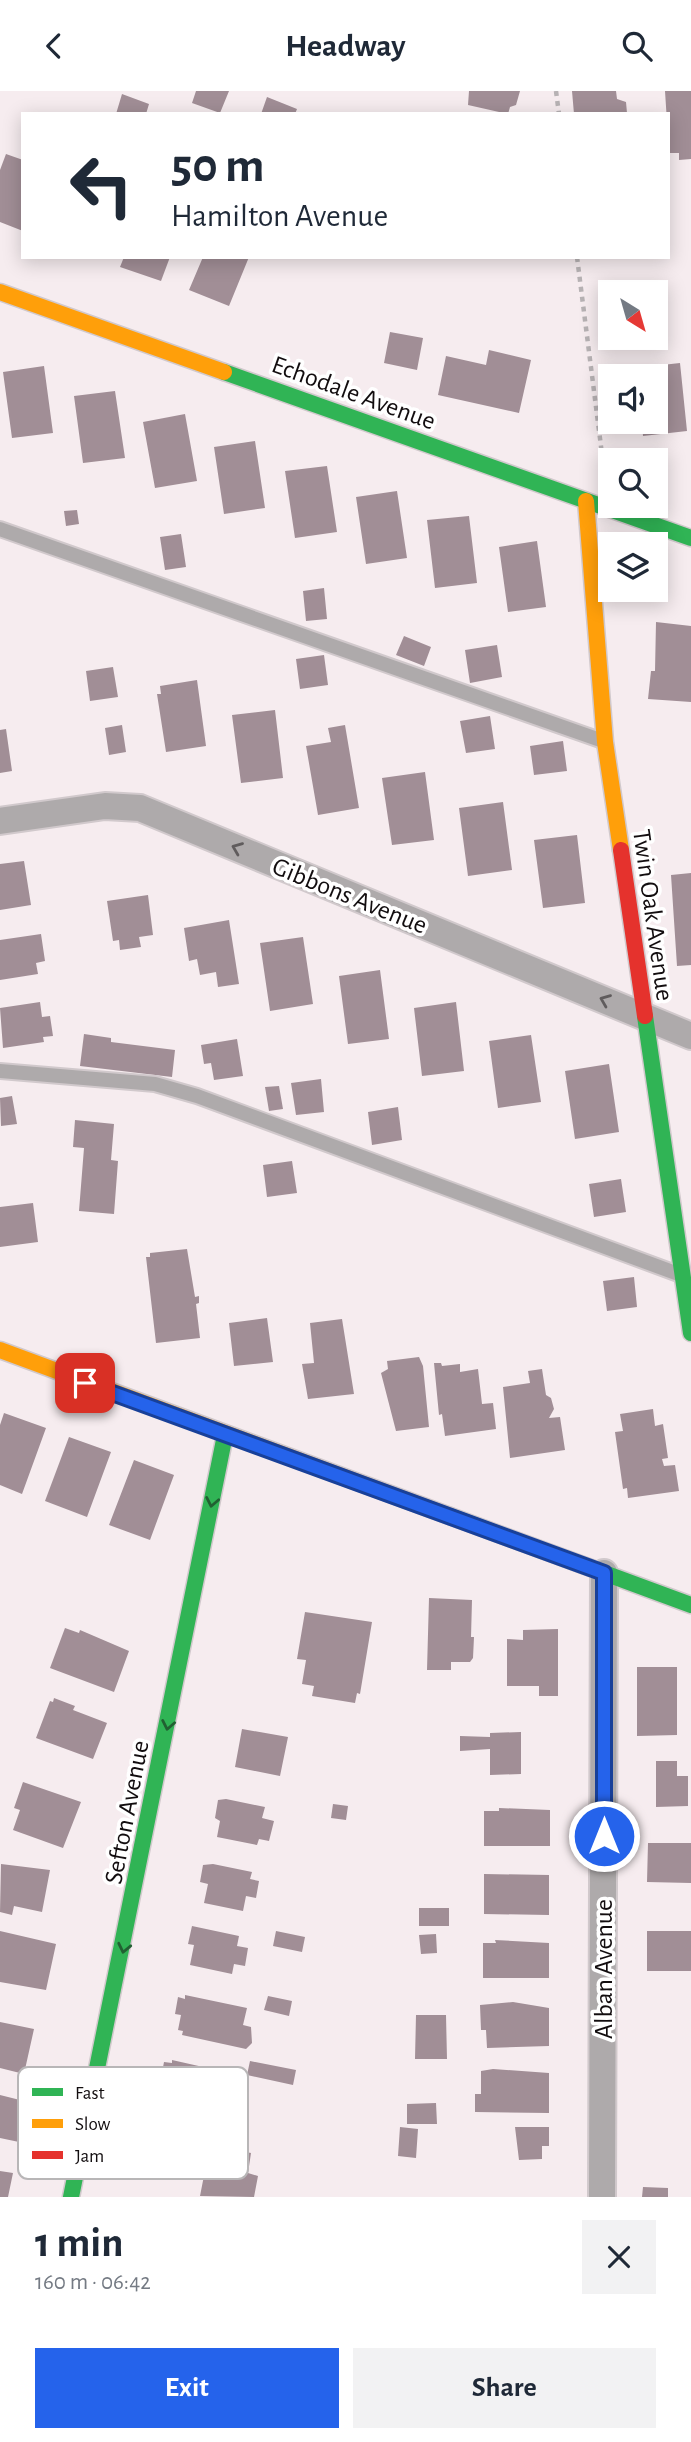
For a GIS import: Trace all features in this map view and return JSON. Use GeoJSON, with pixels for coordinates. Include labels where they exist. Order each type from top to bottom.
{"type":"FeatureCollection","features":[{"type":"Feature","properties":{"kind":"street","name":"Echodale Avenue"},"geometry":{"type":"LineString","coordinates":[[0,292],[598,505]]}},
{"type":"Feature","properties":{"kind":"street","name":"Twin Oak Avenue"},"geometry":{"type":"LineString","coordinates":[[586,501],[605,742],[691,1333]]}},
{"type":"Feature","properties":{"kind":"street","name":"Echodale Avenue"},"geometry":{"type":"LineString","coordinates":[[634,518],[691,538]]}},
{"type":"Feature","properties":{"kind":"street","name":"Gibbons Avenue"},"geometry":{"type":"LineString","coordinates":[[0,821],[106,806],[140,808],[691,1036]]}},
{"type":"Feature","properties":{"kind":"street"},"geometry":{"type":"LineString","coordinates":[[0,1350],[691,1605]]}},
{"type":"Feature","properties":{"kind":"street","name":"Sefton Avenue"},"geometry":{"type":"LineString","coordinates":[[97,2067],[225,1435]]}},
{"type":"Feature","properties":{"kind":"street","name":"Alban Avenue"},"geometry":{"type":"LineString","coordinates":[[602,2197],[604,1573]]}},
{"type":"Feature","properties":{"kind":"street","name":"Sefton Avenue"},"geometry":{"type":"LineString","coordinates":[[71,2197],[75,2179]]}},
{"type":"Feature","properties":{"kind":"lane"},"geometry":{"type":"LineString","coordinates":[[0,529],[605,742]]}},
{"type":"Feature","properties":{"kind":"lane"},"geometry":{"type":"LineString","coordinates":[[0,1071],[155,1084],[197,1096],[682,1276]]}},
{"type":"Feature","properties":{"kind":"path"},"geometry":{"type":"LineString","coordinates":[[556,91],[559,112]]}},
{"type":"Feature","properties":{"kind":"path"},"geometry":{"type":"LineString","coordinates":[[577,259],[601,448]]}},
{"type":"Feature","properties":{"kind":"building"},"geometry":{"type":"Polygon","coordinates":[[[196,91],[229,91],[220,112],[192,103],[196,91]]]}},
{"type":"Feature","properties":{"kind":"building"},"geometry":{"type":"Polygon","coordinates":[[[469,91],[520,91],[516,105],[510,107],[509,112],[468,105],[469,91]]]}},
{"type":"Feature","properties":{"kind":"building"},"geometry":{"type":"Polygon","coordinates":[[[572,91],[616,91],[617,99],[626,102],[627,112],[574,112],[572,91]]]}},
{"type":"Feature","properties":{"kind":"building"},"geometry":{"type":"Polygon","coordinates":[[[665,91],[691,91],[691,159],[679,160],[679,153],[670,153],[670,112],[666,112],[665,91]]]}},
{"type":"Feature","properties":{"kind":"building"},"geometry":{"type":"Polygon","coordinates":[[[122,94],[149,104],[147,112],[117,112],[122,94]]]}},
{"type":"Feature","properties":{"kind":"building"},"geometry":{"type":"Polygon","coordinates":[[[267,97],[297,109],[296,112],[262,112],[267,97]]]}},
{"type":"Feature","properties":{"kind":"building"},"geometry":{"type":"Polygon","coordinates":[[[6,154],[21,159],[21,230],[0,222],[0,170],[6,154]]]}},
{"type":"Feature","properties":{"kind":"building"},"geometry":{"type":"Polygon","coordinates":[[[123,259],[169,259],[161,281],[120,267],[123,259]]]}},
{"type":"Feature","properties":{"kind":"building"},"geometry":{"type":"Polygon","coordinates":[[[202,259],[248,259],[229,306],[189,290],[202,259]]]}},
{"type":"Feature","properties":{"kind":"building"},"geometry":{"type":"Polygon","coordinates":[[[390,332],[423,338],[417,370],[384,363],[390,332]]]}},
{"type":"Feature","properties":{"kind":"building"},"geometry":{"type":"Polygon","coordinates":[[[489,350],[531,360],[519,413],[438,395],[446,356],[486,365],[489,350]]]}},
{"type":"Feature","properties":{"kind":"building"},"geometry":{"type":"Polygon","coordinates":[[[680,363],[687,431],[668,433],[668,364],[680,363]]]}},
{"type":"Feature","properties":{"kind":"building"},"geometry":{"type":"Polygon","coordinates":[[[44,366],[53,433],[12,438],[3,372],[44,366]]]}},
{"type":"Feature","properties":{"kind":"building"},"geometry":{"type":"Polygon","coordinates":[[[115,391],[125,458],[83,463],[74,396],[115,391]]]}},
{"type":"Feature","properties":{"kind":"building"},"geometry":{"type":"Polygon","coordinates":[[[185,414],[197,481],[155,488],[143,422],[185,414]]]}},
{"type":"Feature","properties":{"kind":"building"},"geometry":{"type":"Polygon","coordinates":[[[255,441],[265,508],[224,514],[214,447],[255,441]]]}},
{"type":"Feature","properties":{"kind":"building"},"geometry":{"type":"Polygon","coordinates":[[[327,466],[337,532],[295,538],[285,471],[327,466]]]}},
{"type":"Feature","properties":{"kind":"building"},"geometry":{"type":"Polygon","coordinates":[[[397,491],[407,558],[366,564],[356,497],[397,491]]]}},
{"type":"Feature","properties":{"kind":"building"},"geometry":{"type":"Polygon","coordinates":[[[77,510],[79,524],[66,526],[64,511],[77,510]]]}},
{"type":"Feature","properties":{"kind":"building"},"geometry":{"type":"Polygon","coordinates":[[[469,516],[477,583],[435,588],[427,520],[469,516]]]}},
{"type":"Feature","properties":{"kind":"building"},"geometry":{"type":"Polygon","coordinates":[[[181,534],[186,567],[165,570],[160,537],[181,534]]]}},
{"type":"Feature","properties":{"kind":"building"},"geometry":{"type":"Polygon","coordinates":[[[537,541],[546,607],[508,612],[499,547],[537,541]]]}},
{"type":"Feature","properties":{"kind":"building"},"geometry":{"type":"Polygon","coordinates":[[[324,588],[327,619],[306,621],[303,591],[324,588]]]}},
{"type":"Feature","properties":{"kind":"building"},"geometry":{"type":"Polygon","coordinates":[[[656,622],[691,626],[691,702],[648,699],[651,671],[655,671],[656,622]]]}},
{"type":"Feature","properties":{"kind":"building"},"geometry":{"type":"Polygon","coordinates":[[[404,636],[431,647],[424,666],[396,655],[404,636]]]}},
{"type":"Feature","properties":{"kind":"building"},"geometry":{"type":"Polygon","coordinates":[[[497,645],[502,677],[470,683],[465,650],[497,645]]]}},
{"type":"Feature","properties":{"kind":"building"},"geometry":{"type":"Polygon","coordinates":[[[324,655],[328,685],[300,689],[296,659],[324,655]]]}},
{"type":"Feature","properties":{"kind":"building"},"geometry":{"type":"Polygon","coordinates":[[[113,667],[118,697],[90,701],[86,671],[113,667]]]}},
{"type":"Feature","properties":{"kind":"building"},"geometry":{"type":"Polygon","coordinates":[[[197,680],[206,746],[166,752],[157,694],[161,694],[160,686],[197,680]]]}},
{"type":"Feature","properties":{"kind":"building"},"geometry":{"type":"Polygon","coordinates":[[[275,710],[283,778],[241,783],[232,715],[275,710]]]}},
{"type":"Feature","properties":{"kind":"building"},"geometry":{"type":"Polygon","coordinates":[[[490,716],[495,749],[466,753],[460,721],[490,716]]]}},
{"type":"Feature","properties":{"kind":"building"},"geometry":{"type":"Polygon","coordinates":[[[122,725],[126,752],[109,755],[105,728],[122,725]]]}},
{"type":"Feature","properties":{"kind":"building"},"geometry":{"type":"Polygon","coordinates":[[[345,725],[359,808],[318,815],[306,746],[331,742],[328,728],[345,725]]]}},
{"type":"Feature","properties":{"kind":"building"},"geometry":{"type":"Polygon","coordinates":[[[6,729],[12,771],[0,773],[0,730],[6,729]]]}},
{"type":"Feature","properties":{"kind":"building"},"geometry":{"type":"Polygon","coordinates":[[[563,741],[567,771],[534,775],[530,746],[563,741]]]}},
{"type":"Feature","properties":{"kind":"building"},"geometry":{"type":"Polygon","coordinates":[[[425,772],[434,840],[392,845],[382,778],[425,772]]]}},
{"type":"Feature","properties":{"kind":"building"},"geometry":{"type":"Polygon","coordinates":[[[503,802],[512,870],[468,876],[459,808],[503,802]]]}},
{"type":"Feature","properties":{"kind":"building"},"geometry":{"type":"Polygon","coordinates":[[[577,835],[585,903],[543,908],[534,840],[577,835]]]}},
{"type":"Feature","properties":{"kind":"building"},"geometry":{"type":"Polygon","coordinates":[[[24,861],[31,905],[0,910],[0,864],[24,861]]]}},
{"type":"Feature","properties":{"kind":"building"},"geometry":{"type":"Polygon","coordinates":[[[691,873],[691,965],[677,966],[671,875],[691,873]]]}},
{"type":"Feature","properties":{"kind":"building"},"geometry":{"type":"Polygon","coordinates":[[[148,895],[153,935],[139,937],[141,947],[120,950],[119,940],[113,941],[107,901],[148,895]]]}},
{"type":"Feature","properties":{"kind":"building"},"geometry":{"type":"Polygon","coordinates":[[[229,920],[239,984],[218,987],[216,972],[200,975],[197,959],[189,961],[184,928],[229,920]]]}},
{"type":"Feature","properties":{"kind":"building"},"geometry":{"type":"Polygon","coordinates":[[[41,934],[45,961],[36,963],[38,974],[0,980],[0,940],[41,934]]]}},
{"type":"Feature","properties":{"kind":"building"},"geometry":{"type":"Polygon","coordinates":[[[303,937],[313,1004],[270,1011],[260,943],[303,937]]]}},
{"type":"Feature","properties":{"kind":"building"},"geometry":{"type":"Polygon","coordinates":[[[380,970],[389,1039],[348,1044],[339,976],[380,970]]]}},
{"type":"Feature","properties":{"kind":"building"},"geometry":{"type":"Polygon","coordinates":[[[40,1002],[42,1017],[50,1016],[53,1036],[43,1037],[44,1042],[3,1048],[0,1008],[40,1002]]]}},
{"type":"Feature","properties":{"kind":"building"},"geometry":{"type":"Polygon","coordinates":[[[456,1002],[464,1071],[422,1076],[414,1008],[456,1002]]]}},
{"type":"Feature","properties":{"kind":"building"},"geometry":{"type":"Polygon","coordinates":[[[84,1034],[111,1038],[111,1042],[175,1050],[172,1077],[80,1066],[84,1034]]]}},
{"type":"Feature","properties":{"kind":"building"},"geometry":{"type":"Polygon","coordinates":[[[531,1035],[541,1102],[498,1108],[489,1041],[531,1035]]]}},
{"type":"Feature","properties":{"kind":"building"},"geometry":{"type":"Polygon","coordinates":[[[237,1039],[243,1076],[214,1080],[211,1063],[204,1064],[201,1045],[237,1039]]]}},
{"type":"Feature","properties":{"kind":"building"},"geometry":{"type":"Polygon","coordinates":[[[609,1064],[619,1132],[575,1139],[565,1071],[609,1064]]]}},
{"type":"Feature","properties":{"kind":"building"},"geometry":{"type":"Polygon","coordinates":[[[321,1079],[324,1112],[296,1115],[291,1083],[321,1079]]]}},
{"type":"Feature","properties":{"kind":"building"},"geometry":{"type":"Polygon","coordinates":[[[279,1086],[283,1109],[269,1111],[265,1087],[279,1086]]]}},
{"type":"Feature","properties":{"kind":"building"},"geometry":{"type":"Polygon","coordinates":[[[12,1096],[17,1124],[1,1126],[0,1098],[12,1096]]]}},
{"type":"Feature","properties":{"kind":"building"},"geometry":{"type":"Polygon","coordinates":[[[398,1107],[402,1140],[372,1145],[368,1112],[398,1107]]]}},
{"type":"Feature","properties":{"kind":"building"},"geometry":{"type":"Polygon","coordinates":[[[75,1120],[114,1124],[111,1160],[118,1161],[114,1214],[79,1211],[84,1148],[73,1147],[75,1120]]]}},
{"type":"Feature","properties":{"kind":"building"},"geometry":{"type":"Polygon","coordinates":[[[292,1161],[297,1193],[267,1197],[263,1165],[292,1161]]]}},
{"type":"Feature","properties":{"kind":"building"},"geometry":{"type":"Polygon","coordinates":[[[621,1179],[626,1212],[594,1217],[589,1184],[621,1179]]]}},
{"type":"Feature","properties":{"kind":"building"},"geometry":{"type":"Polygon","coordinates":[[[33,1203],[38,1242],[0,1247],[0,1207],[33,1203]]]}},
{"type":"Feature","properties":{"kind":"building"},"geometry":{"type":"Polygon","coordinates":[[[187,1249],[195,1297],[199,1296],[199,1303],[196,1304],[200,1338],[156,1343],[146,1257],[150,1257],[150,1253],[187,1249]]]}},
{"type":"Feature","properties":{"kind":"building"},"geometry":{"type":"Polygon","coordinates":[[[634,1277],[637,1307],[607,1311],[603,1281],[634,1277]]]}},
{"type":"Feature","properties":{"kind":"building"},"geometry":{"type":"Polygon","coordinates":[[[267,1318],[273,1362],[234,1366],[229,1323],[267,1318]]]}},
{"type":"Feature","properties":{"kind":"building"},"geometry":{"type":"Polygon","coordinates":[[[342,1319],[354,1394],[308,1399],[302,1364],[314,1363],[310,1323],[342,1319]]]}},
{"type":"Feature","properties":{"kind":"building"},"geometry":{"type":"Polygon","coordinates":[[[419,1357],[423,1366],[429,1427],[396,1431],[381,1373],[388,1369],[387,1361],[419,1357]]]}},
{"type":"Feature","properties":{"kind":"building"},"geometry":{"type":"Polygon","coordinates":[[[434,1363],[441,1363],[442,1366],[460,1364],[460,1372],[478,1369],[482,1404],[493,1403],[496,1429],[445,1436],[442,1414],[439,1415],[434,1363]]]}},
{"type":"Feature","properties":{"kind":"building"},"geometry":{"type":"Polygon","coordinates":[[[542,1369],[546,1395],[551,1398],[554,1409],[549,1418],[560,1417],[565,1450],[510,1458],[503,1387],[530,1383],[528,1371],[542,1369]]]}},
{"type":"Feature","properties":{"kind":"building"},"geometry":{"type":"Polygon","coordinates":[[[653,1409],[655,1426],[663,1424],[668,1458],[662,1459],[664,1466],[675,1465],[679,1491],[628,1498],[627,1488],[623,1489],[615,1432],[623,1431],[620,1414],[653,1409]]]}},
{"type":"Feature","properties":{"kind":"building"},"geometry":{"type":"Polygon","coordinates":[[[4,1413],[46,1428],[22,1494],[0,1485],[0,1425],[4,1413]]]}},
{"type":"Feature","properties":{"kind":"building"},"geometry":{"type":"Polygon","coordinates":[[[69,1437],[111,1452],[87,1517],[45,1501],[69,1437]]]}},
{"type":"Feature","properties":{"kind":"building"},"geometry":{"type":"Polygon","coordinates":[[[134,1460],[174,1475],[150,1540],[109,1525],[134,1460]]]}},
{"type":"Feature","properties":{"kind":"building"},"geometry":{"type":"Polygon","coordinates":[[[429,1598],[472,1600],[471,1637],[474,1637],[473,1658],[470,1662],[451,1662],[451,1670],[427,1670],[429,1598]]]}},
{"type":"Feature","properties":{"kind":"building"},"geometry":{"type":"Polygon","coordinates":[[[305,1612],[372,1622],[360,1694],[357,1693],[355,1703],[312,1696],[314,1686],[302,1684],[306,1660],[297,1659],[305,1612]]]}},
{"type":"Feature","properties":{"kind":"building"},"geometry":{"type":"Polygon","coordinates":[[[65,1628],[79,1633],[80,1630],[129,1651],[114,1692],[50,1668],[65,1628]]]}},
{"type":"Feature","properties":{"kind":"building"},"geometry":{"type":"Polygon","coordinates":[[[558,1629],[558,1696],[539,1696],[539,1686],[507,1686],[507,1639],[523,1640],[523,1630],[558,1629]]]}},
{"type":"Feature","properties":{"kind":"building"},"geometry":{"type":"Polygon","coordinates":[[[637,1667],[677,1667],[677,1735],[637,1736],[637,1667]]]}},
{"type":"Feature","properties":{"kind":"building"},"geometry":{"type":"Polygon","coordinates":[[[54,1698],[75,1706],[73,1710],[107,1723],[93,1759],[36,1738],[50,1701],[53,1702],[54,1698]]]}},
{"type":"Feature","properties":{"kind":"building"},"geometry":{"type":"Polygon","coordinates":[[[242,1729],[288,1737],[280,1776],[235,1767],[242,1729]]]}},
{"type":"Feature","properties":{"kind":"building"},"geometry":{"type":"Polygon","coordinates":[[[521,1732],[521,1774],[490,1775],[490,1749],[460,1751],[460,1736],[490,1737],[490,1733],[521,1732]]]}},
{"type":"Feature","properties":{"kind":"building"},"geometry":{"type":"Polygon","coordinates":[[[656,1761],[677,1761],[677,1776],[688,1776],[688,1806],[656,1807],[656,1761]]]}},
{"type":"Feature","properties":{"kind":"building"},"geometry":{"type":"Polygon","coordinates":[[[23,1782],[81,1802],[63,1848],[13,1830],[20,1810],[14,1808],[23,1782]]]}},
{"type":"Feature","properties":{"kind":"building"},"geometry":{"type":"Polygon","coordinates":[[[226,1799],[265,1807],[262,1818],[274,1821],[269,1841],[259,1839],[257,1845],[217,1837],[220,1821],[215,1818],[218,1800],[226,1799]]]}},
{"type":"Feature","properties":{"kind":"building"},"geometry":{"type":"Polygon","coordinates":[[[333,1804],[348,1806],[346,1820],[331,1818],[333,1804]]]}},
{"type":"Feature","properties":{"kind":"building"},"geometry":{"type":"Polygon","coordinates":[[[499,1808],[550,1810],[550,1846],[484,1846],[484,1811],[499,1811],[499,1808]]]}},
{"type":"Feature","properties":{"kind":"building"},"geometry":{"type":"Polygon","coordinates":[[[648,1843],[691,1843],[691,1883],[647,1882],[648,1843]]]}},
{"type":"Feature","properties":{"kind":"building"},"geometry":{"type":"Polygon","coordinates":[[[1,1864],[50,1870],[42,1912],[14,1906],[12,1915],[0,1912],[1,1864]]]}},
{"type":"Feature","properties":{"kind":"building"},"geometry":{"type":"Polygon","coordinates":[[[213,1864],[252,1872],[250,1879],[259,1881],[256,1898],[246,1896],[243,1911],[204,1903],[208,1884],[200,1882],[203,1865],[213,1864]]]}},
{"type":"Feature","properties":{"kind":"building"},"geometry":{"type":"Polygon","coordinates":[[[484,1874],[549,1875],[549,1915],[484,1914],[484,1874]]]}},
{"type":"Feature","properties":{"kind":"building"},"geometry":{"type":"Polygon","coordinates":[[[419,1908],[449,1908],[449,1926],[419,1926],[419,1908]]]}},
{"type":"Feature","properties":{"kind":"building"},"geometry":{"type":"Polygon","coordinates":[[[192,1926],[239,1936],[237,1946],[248,1948],[245,1966],[234,1964],[232,1974],[190,1965],[194,1945],[188,1944],[192,1926]]]}},
{"type":"Feature","properties":{"kind":"building"},"geometry":{"type":"Polygon","coordinates":[[[0,1931],[56,1944],[46,1990],[0,1982],[0,1931]]]}},
{"type":"Feature","properties":{"kind":"building"},"geometry":{"type":"Polygon","coordinates":[[[276,1931],[305,1937],[302,1952],[273,1946],[276,1931]]]}},
{"type":"Feature","properties":{"kind":"building"},"geometry":{"type":"Polygon","coordinates":[[[647,1931],[691,1931],[691,1971],[647,1971],[647,1931]]]}},
{"type":"Feature","properties":{"kind":"building"},"geometry":{"type":"Polygon","coordinates":[[[436,1934],[437,1953],[421,1954],[419,1935],[436,1934]]]}},
{"type":"Feature","properties":{"kind":"building"},"geometry":{"type":"Polygon","coordinates":[[[495,1940],[549,1943],[549,1978],[483,1978],[483,1943],[496,1943],[495,1940]]]}},
{"type":"Feature","properties":{"kind":"building"},"geometry":{"type":"Polygon","coordinates":[[[185,1995],[247,2008],[243,2025],[251,2027],[252,2043],[246,2049],[182,2035],[183,2031],[178,2030],[181,2015],[175,2014],[178,1997],[185,1999],[185,1995]]]}},
{"type":"Feature","properties":{"kind":"building"},"geometry":{"type":"Polygon","coordinates":[[[268,1996],[292,2001],[289,2016],[264,2010],[268,1996]]]}},
{"type":"Feature","properties":{"kind":"building"},"geometry":{"type":"Polygon","coordinates":[[[513,2002],[549,2008],[549,2046],[487,2048],[486,2030],[481,2030],[480,2005],[513,2002]]]}},
{"type":"Feature","properties":{"kind":"building"},"geometry":{"type":"Polygon","coordinates":[[[416,2015],[446,2015],[447,2059],[415,2059],[416,2015]]]}},
{"type":"Feature","properties":{"kind":"building"},"geometry":{"type":"Polygon","coordinates":[[[0,2022],[34,2029],[26,2067],[18,2067],[18,2072],[0,2068],[0,2022]]]}},
{"type":"Feature","properties":{"kind":"building"},"geometry":{"type":"Polygon","coordinates":[[[172,2060],[203,2067],[163,2067],[164,2062],[172,2063],[172,2060]]]}},
{"type":"Feature","properties":{"kind":"building"},"geometry":{"type":"Polygon","coordinates":[[[250,2061],[296,2070],[293,2085],[248,2075],[250,2061]]]}},
{"type":"Feature","properties":{"kind":"building"},"geometry":{"type":"Polygon","coordinates":[[[493,2069],[549,2073],[549,2113],[475,2112],[475,2094],[481,2094],[481,2071],[493,2069]]]}},
{"type":"Feature","properties":{"kind":"building"},"geometry":{"type":"Polygon","coordinates":[[[0,2095],[18,2100],[18,2142],[0,2138],[0,2095]]]}},
{"type":"Feature","properties":{"kind":"building"},"geometry":{"type":"Polygon","coordinates":[[[436,2103],[437,2124],[407,2124],[407,2104],[436,2103]]]}},
{"type":"Feature","properties":{"kind":"building"},"geometry":{"type":"Polygon","coordinates":[[[400,2127],[418,2129],[416,2158],[398,2156],[400,2127]]]}},
{"type":"Feature","properties":{"kind":"building"},"geometry":{"type":"Polygon","coordinates":[[[515,2127],[549,2127],[549,2146],[542,2146],[542,2159],[519,2160],[515,2127]]]}},
{"type":"Feature","properties":{"kind":"building"},"geometry":{"type":"Polygon","coordinates":[[[248,2152],[251,2153],[248,2173],[248,2152]]]}},
{"type":"Feature","properties":{"kind":"building"},"geometry":{"type":"Polygon","coordinates":[[[0,2171],[13,2173],[8,2197],[0,2197],[0,2171]]]}},
{"type":"Feature","properties":{"kind":"building"},"geometry":{"type":"Polygon","coordinates":[[[248,2173],[258,2176],[254,2197],[200,2196],[203,2179],[248,2179],[248,2173]]]}},
{"type":"Feature","properties":{"kind":"building"},"geometry":{"type":"Polygon","coordinates":[[[643,2187],[668,2188],[668,2197],[642,2197],[643,2187]]]}},
{"type":"Feature","properties":{"kind":"traffic: fast"},"geometry":{"type":"LineString","coordinates":[[224,372],[691,538]]}},
{"type":"Feature","properties":{"kind":"traffic: fast"},"geometry":{"type":"LineString","coordinates":[[645,1016],[691,1333]]}},
{"type":"Feature","properties":{"kind":"traffic: fast"},"geometry":{"type":"LineString","coordinates":[[97,2067],[225,1435]]}},
{"type":"Feature","properties":{"kind":"traffic: fast"},"geometry":{"type":"LineString","coordinates":[[450,1516],[691,1605]]}},
{"type":"Feature","properties":{"kind":"traffic: fast"},"geometry":{"type":"LineString","coordinates":[[71,2197],[75,2179]]}},
{"type":"Feature","properties":{"kind":"traffic: slow"},"geometry":{"type":"LineString","coordinates":[[0,292],[224,372]]}},
{"type":"Feature","properties":{"kind":"traffic: slow"},"geometry":{"type":"LineString","coordinates":[[586,501],[605,742],[621,850]]}},
{"type":"Feature","properties":{"kind":"traffic: slow"},"geometry":{"type":"LineString","coordinates":[[0,1350],[450,1516]]}},
{"type":"Feature","properties":{"kind":"traffic: jam"},"geometry":{"type":"LineString","coordinates":[[621,850],[645,1016]]}},
{"type":"Feature","properties":{"kind":"route"},"geometry":{"type":"LineString","coordinates":[[85,1383],[604,1573],[604,1836]]}}]}
